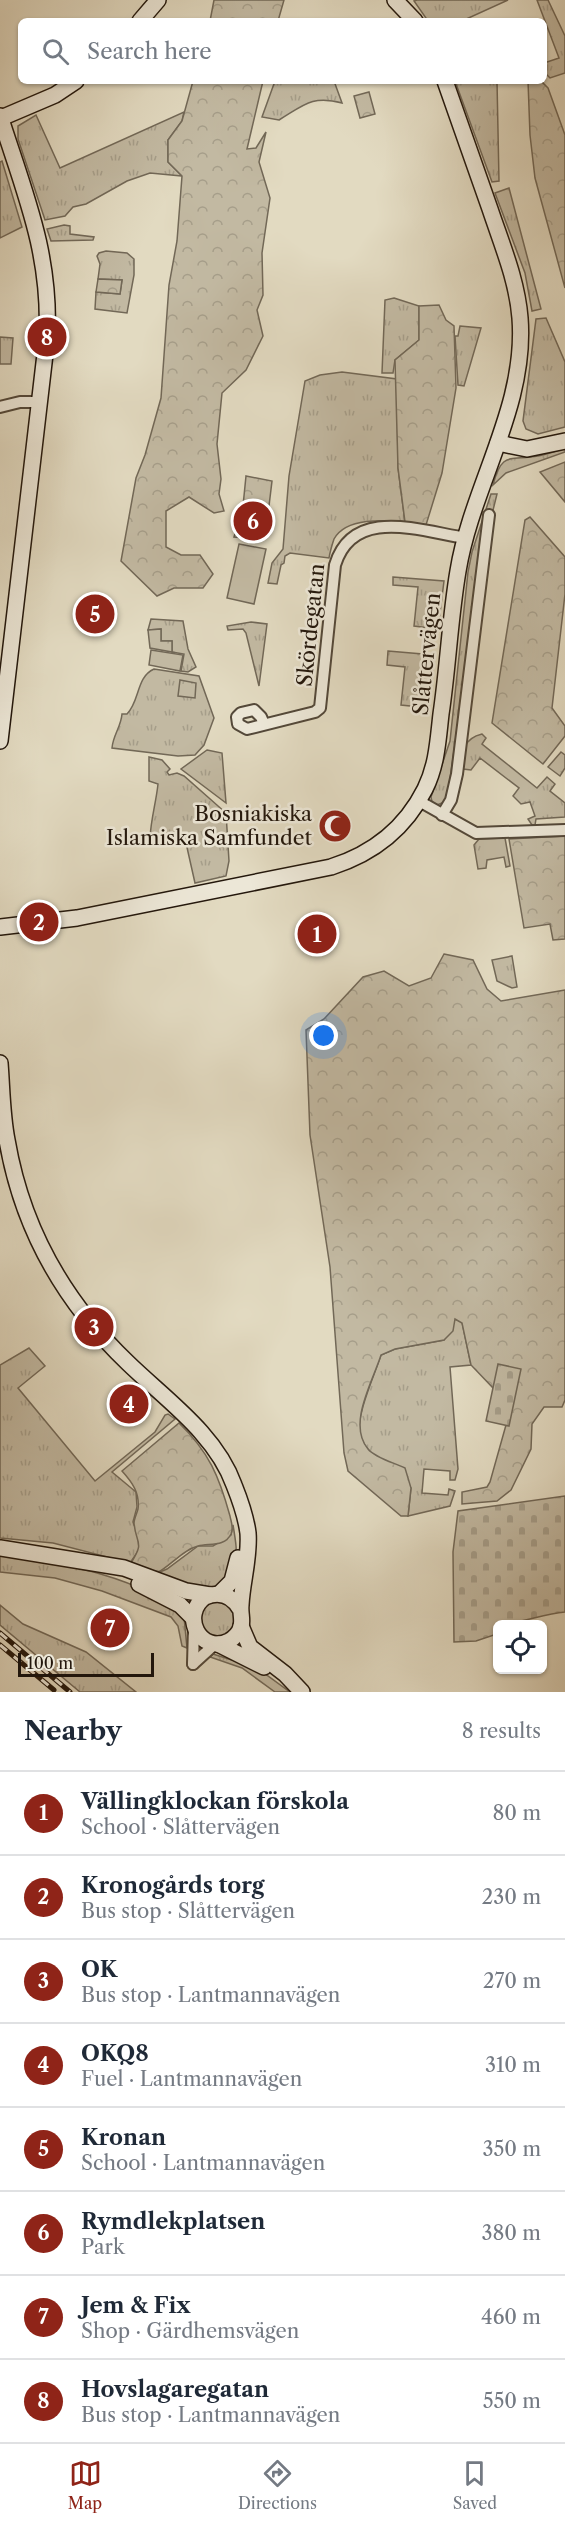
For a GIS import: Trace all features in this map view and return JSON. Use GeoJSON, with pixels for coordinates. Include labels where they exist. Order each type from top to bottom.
{"type":"FeatureCollection","features":[{"type":"Feature","properties":{"kind":"street"},"geometry":{"type":"LineString","coordinates":[[143,18],[158,0]]}},
{"type":"Feature","properties":{"kind":"street"},"geometry":{"type":"LineString","coordinates":[[395,0],[412,18]]}},
{"type":"Feature","properties":{"kind":"street"},"geometry":{"type":"LineString","coordinates":[[0,741],[48,316],[45,267],[37,227],[0,117],[55,95],[71,84]]}},
{"type":"Feature","properties":{"kind":"street","name":"Slåttervägen"},"geometry":{"type":"LineString","coordinates":[[0,927],[77,918],[330,867],[363,855],[379,845],[408,817],[419,801],[429,781],[437,751],[458,570],[466,538],[498,443],[518,372],[522,343],[519,305],[509,264],[446,84]]}},
{"type":"Feature","properties":{"kind":"street"},"geometry":{"type":"LineString","coordinates":[[0,407],[20,402],[39,402]]}},
{"type":"Feature","properties":{"kind":"street"},"geometry":{"type":"LineString","coordinates":[[498,443],[527,449],[565,441]]}},
{"type":"Feature","properties":{"kind":"street"},"geometry":{"type":"LineString","coordinates":[[442,815],[451,800],[456,782],[489,515]]}},
{"type":"Feature","properties":{"kind":"street","name":"Skördegatan"},"geometry":{"type":"LineString","coordinates":[[264,724],[315,712],[320,708],[335,565],[342,546],[349,538],[376,526],[466,538]]}},
{"type":"Feature","properties":{"kind":"street"},"geometry":{"type":"LineString","coordinates":[[419,801],[476,833],[565,830]]}},
{"type":"Feature","properties":{"kind":"street"},"geometry":{"type":"LineString","coordinates":[[0,1063],[6,1138],[15,1179],[28,1220],[51,1269],[87,1319],[128,1363],[197,1428],[231,1474],[248,1533],[240,1609],[241,1626],[250,1647],[274,1664],[300,1690]]}},
{"type":"Feature","properties":{"kind":"street"},"geometry":{"type":"LineString","coordinates":[[221,1462],[235,1515],[239,1543],[237,1569],[232,1581],[215,1594],[200,1601],[193,1622],[193,1664],[216,1644],[233,1638],[241,1626]]}},
{"type":"Feature","properties":{"kind":"street"},"geometry":{"type":"LineString","coordinates":[[0,1548],[124,1568],[186,1591],[232,1598],[240,1609]]}},
{"type":"Feature","properties":{"kind":"street"},"geometry":{"type":"LineString","coordinates":[[98,1564],[180,1605],[202,1638],[255,1661],[300,1690]]}},
{"type":"Feature","properties":{"kind":"green space"},"geometry":{"type":"Polygon","coordinates":[[[214,0],[284,0],[279,18],[211,18],[214,0]]]}},
{"type":"Feature","properties":{"kind":"green space"},"geometry":{"type":"Polygon","coordinates":[[[508,0],[469,18],[426,18],[414,1],[508,0]]]}},
{"type":"Feature","properties":{"kind":"green space"},"geometry":{"type":"Polygon","coordinates":[[[537,0],[548,0],[565,36],[565,73],[550,78],[547,75],[547,62],[559,58],[547,26],[547,18],[544,18],[537,0]]]}},
{"type":"Feature","properties":{"kind":"green space"},"geometry":{"type":"Polygon","coordinates":[[[192,84],[262,84],[247,149],[256,148],[266,132],[259,162],[270,198],[262,253],[263,295],[257,310],[263,336],[246,370],[222,393],[217,444],[221,479],[219,494],[224,511],[214,513],[189,497],[166,511],[166,547],[181,555],[200,555],[213,574],[203,588],[174,588],[157,596],[121,561],[136,478],[161,398],[169,285],[177,241],[182,176],[168,162],[168,140],[182,121],[192,84]]]}},
{"type":"Feature","properties":{"kind":"green space"},"geometry":{"type":"Polygon","coordinates":[[[274,84],[335,84],[342,103],[315,101],[279,120],[262,117],[274,84]]]}},
{"type":"Feature","properties":{"kind":"green space"},"geometry":{"type":"Polygon","coordinates":[[[456,84],[497,84],[499,181],[492,182],[456,84]]]}},
{"type":"Feature","properties":{"kind":"green space"},"geometry":{"type":"Polygon","coordinates":[[[528,84],[544,84],[548,88],[565,135],[565,288],[535,178],[530,135],[528,84]]]}},
{"type":"Feature","properties":{"kind":"green space"},"geometry":{"type":"Polygon","coordinates":[[[369,92],[375,114],[360,118],[354,96],[369,92]]]}},
{"type":"Feature","properties":{"kind":"green space"},"geometry":{"type":"Polygon","coordinates":[[[184,112],[182,121],[168,140],[168,162],[182,176],[150,173],[127,181],[86,204],[73,207],[65,216],[45,220],[18,139],[18,126],[36,115],[60,168],[184,112]]]}},
{"type":"Feature","properties":{"kind":"green space"},"geometry":{"type":"Polygon","coordinates":[[[2,161],[22,227],[0,238],[0,162],[2,161]]]}},
{"type":"Feature","properties":{"kind":"green space"},"geometry":{"type":"Polygon","coordinates":[[[509,188],[541,309],[532,311],[525,273],[495,193],[509,188]]]}},
{"type":"Feature","properties":{"kind":"green space"},"geometry":{"type":"Polygon","coordinates":[[[70,226],[70,234],[94,237],[93,240],[51,241],[47,229],[70,226]]]}},
{"type":"Feature","properties":{"kind":"green space"},"geometry":{"type":"Polygon","coordinates":[[[106,251],[127,253],[134,259],[134,275],[127,313],[95,309],[96,292],[120,294],[122,280],[98,279],[100,264],[97,256],[106,251]]]}},
{"type":"Feature","properties":{"kind":"green space"},"geometry":{"type":"Polygon","coordinates":[[[98,279],[122,280],[120,294],[96,292],[98,279]]]}},
{"type":"Feature","properties":{"kind":"green space"},"geometry":{"type":"Polygon","coordinates":[[[394,298],[419,306],[419,340],[395,360],[393,373],[382,373],[385,300],[394,298]]]}},
{"type":"Feature","properties":{"kind":"green space"},"geometry":{"type":"Polygon","coordinates":[[[439,305],[446,320],[454,326],[456,388],[442,473],[426,525],[405,522],[398,468],[395,360],[419,340],[419,306],[439,305]]]}},
{"type":"Feature","properties":{"kind":"green space"},"geometry":{"type":"Polygon","coordinates":[[[546,318],[565,362],[565,427],[538,434],[526,429],[523,421],[536,319],[546,318]]]}},
{"type":"Feature","properties":{"kind":"green space"},"geometry":{"type":"Polygon","coordinates":[[[460,326],[481,328],[464,386],[458,385],[455,336],[458,336],[460,326]]]}},
{"type":"Feature","properties":{"kind":"green space"},"geometry":{"type":"Polygon","coordinates":[[[0,337],[13,338],[11,364],[0,364],[0,337]]]}},
{"type":"Feature","properties":{"kind":"green space"},"geometry":{"type":"Polygon","coordinates":[[[342,372],[397,379],[398,468],[405,522],[366,522],[347,527],[334,539],[329,558],[290,553],[285,556],[284,563],[281,565],[277,584],[268,583],[272,563],[283,549],[289,476],[305,381],[320,375],[342,372]]]}},
{"type":"Feature","properties":{"kind":"green space"},"geometry":{"type":"Polygon","coordinates":[[[565,448],[565,452],[506,473],[493,485],[496,474],[504,462],[513,458],[541,455],[565,448]]]}},
{"type":"Feature","properties":{"kind":"green space"},"geometry":{"type":"Polygon","coordinates":[[[565,462],[565,502],[540,472],[565,462]]]}},
{"type":"Feature","properties":{"kind":"green space"},"geometry":{"type":"Polygon","coordinates":[[[246,476],[272,481],[265,539],[234,537],[243,506],[246,476]]]}},
{"type":"Feature","properties":{"kind":"green space"},"geometry":{"type":"Polygon","coordinates":[[[491,494],[497,494],[480,563],[447,801],[437,805],[432,802],[431,797],[450,741],[468,572],[472,552],[491,494]]]}},
{"type":"Feature","properties":{"kind":"green space"},"geometry":{"type":"Polygon","coordinates":[[[530,517],[565,557],[565,594],[552,708],[565,726],[565,736],[543,764],[492,723],[525,520],[530,517]]]}},
{"type":"Feature","properties":{"kind":"green space"},"geometry":{"type":"Polygon","coordinates":[[[239,544],[266,549],[254,604],[227,598],[239,544]]]}},
{"type":"Feature","properties":{"kind":"green space"},"geometry":{"type":"Polygon","coordinates":[[[393,577],[444,581],[438,629],[414,626],[418,587],[393,585],[393,577]]]}},
{"type":"Feature","properties":{"kind":"green space"},"geometry":{"type":"Polygon","coordinates":[[[151,619],[183,621],[188,649],[196,667],[188,672],[181,671],[184,654],[172,652],[172,641],[161,641],[161,629],[148,630],[151,619]]]}},
{"type":"Feature","properties":{"kind":"green space"},"geometry":{"type":"Polygon","coordinates":[[[251,622],[267,624],[259,686],[246,633],[243,629],[228,630],[227,626],[251,622]]]}},
{"type":"Feature","properties":{"kind":"green space"},"geometry":{"type":"Polygon","coordinates":[[[161,629],[161,641],[172,641],[172,652],[150,648],[148,630],[161,629]]]}},
{"type":"Feature","properties":{"kind":"green space"},"geometry":{"type":"Polygon","coordinates":[[[151,650],[183,655],[180,671],[149,665],[151,650]]]}},
{"type":"Feature","properties":{"kind":"green space"},"geometry":{"type":"Polygon","coordinates":[[[388,651],[434,655],[429,708],[401,705],[405,667],[387,665],[388,651]]]}},
{"type":"Feature","properties":{"kind":"green space"},"geometry":{"type":"Polygon","coordinates":[[[154,669],[199,676],[214,718],[204,745],[195,755],[178,756],[112,748],[122,714],[127,714],[131,709],[141,683],[154,669]]]}},
{"type":"Feature","properties":{"kind":"green space"},"geometry":{"type":"Polygon","coordinates":[[[180,680],[196,683],[195,698],[178,696],[180,680]]]}},
{"type":"Feature","properties":{"kind":"green space"},"geometry":{"type":"Polygon","coordinates":[[[482,734],[486,738],[482,744],[537,788],[547,777],[555,784],[550,791],[565,803],[565,817],[536,819],[535,825],[532,825],[528,819],[535,816],[530,802],[521,804],[513,796],[519,788],[480,758],[471,770],[463,769],[461,757],[464,747],[471,739],[482,734]]]}},
{"type":"Feature","properties":{"kind":"green space"},"geometry":{"type":"Polygon","coordinates":[[[207,750],[222,753],[226,803],[181,769],[207,750]]]}},
{"type":"Feature","properties":{"kind":"green space"},"geometry":{"type":"Polygon","coordinates":[[[561,752],[565,755],[565,768],[560,776],[548,767],[561,752]]]}},
{"type":"Feature","properties":{"kind":"green space"},"geometry":{"type":"Polygon","coordinates":[[[149,757],[162,760],[170,769],[167,772],[169,775],[177,773],[184,776],[226,813],[229,861],[226,876],[195,883],[186,843],[179,839],[150,838],[158,784],[149,781],[149,757]]]}},
{"type":"Feature","properties":{"kind":"green space"},"geometry":{"type":"Polygon","coordinates":[[[565,836],[565,939],[553,940],[550,924],[524,928],[509,839],[565,836]]]}},
{"type":"Feature","properties":{"kind":"green space"},"geometry":{"type":"Polygon","coordinates":[[[505,838],[510,866],[506,867],[504,857],[487,860],[486,868],[478,869],[474,845],[479,839],[505,838]]]}},
{"type":"Feature","properties":{"kind":"green space"},"geometry":{"type":"Polygon","coordinates":[[[444,954],[473,960],[487,989],[501,1001],[565,990],[565,1400],[562,1407],[544,1407],[532,1424],[531,1449],[511,1490],[497,1501],[462,1504],[462,1492],[487,1487],[490,1482],[506,1425],[493,1388],[471,1365],[462,1323],[455,1319],[453,1331],[444,1340],[395,1349],[381,1355],[364,1402],[360,1427],[362,1439],[371,1452],[405,1468],[411,1488],[408,1516],[401,1516],[348,1471],[344,1453],[330,1267],[310,1135],[306,1030],[324,1019],[363,977],[384,971],[409,986],[431,978],[444,954]]]}},
{"type":"Feature","properties":{"kind":"green space"},"geometry":{"type":"Polygon","coordinates":[[[512,956],[517,987],[512,988],[497,981],[492,960],[512,956]]]}},
{"type":"Feature","properties":{"kind":"green space"},"geometry":{"type":"Polygon","coordinates":[[[455,1319],[462,1322],[471,1365],[450,1367],[458,1469],[455,1480],[450,1480],[450,1471],[424,1469],[422,1493],[448,1495],[449,1489],[455,1491],[450,1506],[408,1516],[411,1488],[368,1449],[360,1435],[360,1418],[381,1355],[395,1349],[444,1340],[455,1319]]]}},
{"type":"Feature","properties":{"kind":"green space"},"geometry":{"type":"Polygon","coordinates":[[[29,1348],[45,1366],[18,1388],[95,1481],[155,1432],[165,1415],[168,1414],[175,1419],[112,1472],[136,1492],[137,1507],[133,1522],[138,1535],[139,1550],[130,1563],[53,1543],[0,1538],[0,1365],[29,1348]]]}},
{"type":"Feature","properties":{"kind":"green space"},"geometry":{"type":"Polygon","coordinates":[[[498,1364],[521,1369],[509,1426],[486,1421],[498,1364]]]}},
{"type":"Feature","properties":{"kind":"green space"},"geometry":{"type":"Polygon","coordinates":[[[179,1423],[198,1444],[212,1465],[226,1502],[232,1529],[225,1541],[192,1548],[155,1574],[131,1563],[139,1546],[134,1523],[138,1498],[129,1479],[122,1471],[179,1423]]]}},
{"type":"Feature","properties":{"kind":"green space"},"geometry":{"type":"Polygon","coordinates":[[[565,1496],[565,1612],[524,1620],[493,1620],[493,1635],[476,1641],[454,1642],[453,1552],[458,1511],[565,1496]]]}},
{"type":"Feature","properties":{"kind":"green space"},"geometry":{"type":"Polygon","coordinates":[[[233,1525],[236,1547],[235,1562],[228,1575],[213,1590],[192,1587],[155,1574],[167,1569],[198,1546],[213,1546],[231,1535],[233,1525]]]}},
{"type":"Feature","properties":{"kind":"green space"},"geometry":{"type":"Polygon","coordinates":[[[0,1554],[98,1573],[146,1591],[184,1617],[187,1648],[182,1646],[178,1626],[171,1617],[102,1591],[55,1578],[0,1572],[0,1554]]]}},
{"type":"Feature","properties":{"kind":"green space"},"geometry":{"type":"Polygon","coordinates":[[[219,1599],[233,1607],[237,1622],[228,1636],[207,1637],[197,1617],[204,1604],[219,1599]]]}},
{"type":"Feature","properties":{"kind":"green space"},"geometry":{"type":"Polygon","coordinates":[[[0,1605],[23,1624],[86,1652],[136,1692],[80,1692],[0,1625],[0,1605]]]}},
{"type":"Feature","properties":{"kind":"green space"},"geometry":{"type":"Polygon","coordinates":[[[213,1654],[257,1668],[290,1692],[275,1692],[242,1668],[210,1657],[213,1654]]]}},
{"type":"Feature","properties":{"kind":"railway"},"geometry":{"type":"LineString","coordinates":[[0,1633],[70,1692]]}},
{"type":"Feature","properties":{"kind":"railway"},"geometry":{"type":"LineString","coordinates":[[0,1645],[54,1690]]}},
{"type":"Feature","properties":{"kind":"place","name":"Hovslagaregatan"},"geometry":{"type":"Point","coordinates":[47,337]}},
{"type":"Feature","properties":{"kind":"place","name":"Rymdlekplatsen"},"geometry":{"type":"Point","coordinates":[253,521]}},
{"type":"Feature","properties":{"kind":"place","name":"Kronan"},"geometry":{"type":"Point","coordinates":[95,614]}},
{"type":"Feature","properties":{"kind":"place","name":"Bosniakiska Islamiska Samfundet"},"geometry":{"type":"Point","coordinates":[335,826]}},
{"type":"Feature","properties":{"kind":"place","name":"Kronogårds torg"},"geometry":{"type":"Point","coordinates":[39,922]}},
{"type":"Feature","properties":{"kind":"place","name":"Vällingklockan förskola"},"geometry":{"type":"Point","coordinates":[317,934]}},
{"type":"Feature","properties":{"kind":"place","name":"OK"},"geometry":{"type":"Point","coordinates":[94,1327]}},
{"type":"Feature","properties":{"kind":"place","name":"OKQ8"},"geometry":{"type":"Point","coordinates":[129,1404]}},
{"type":"Feature","properties":{"kind":"place","name":"Jem & Fix"},"geometry":{"type":"Point","coordinates":[110,1628]}}]}
